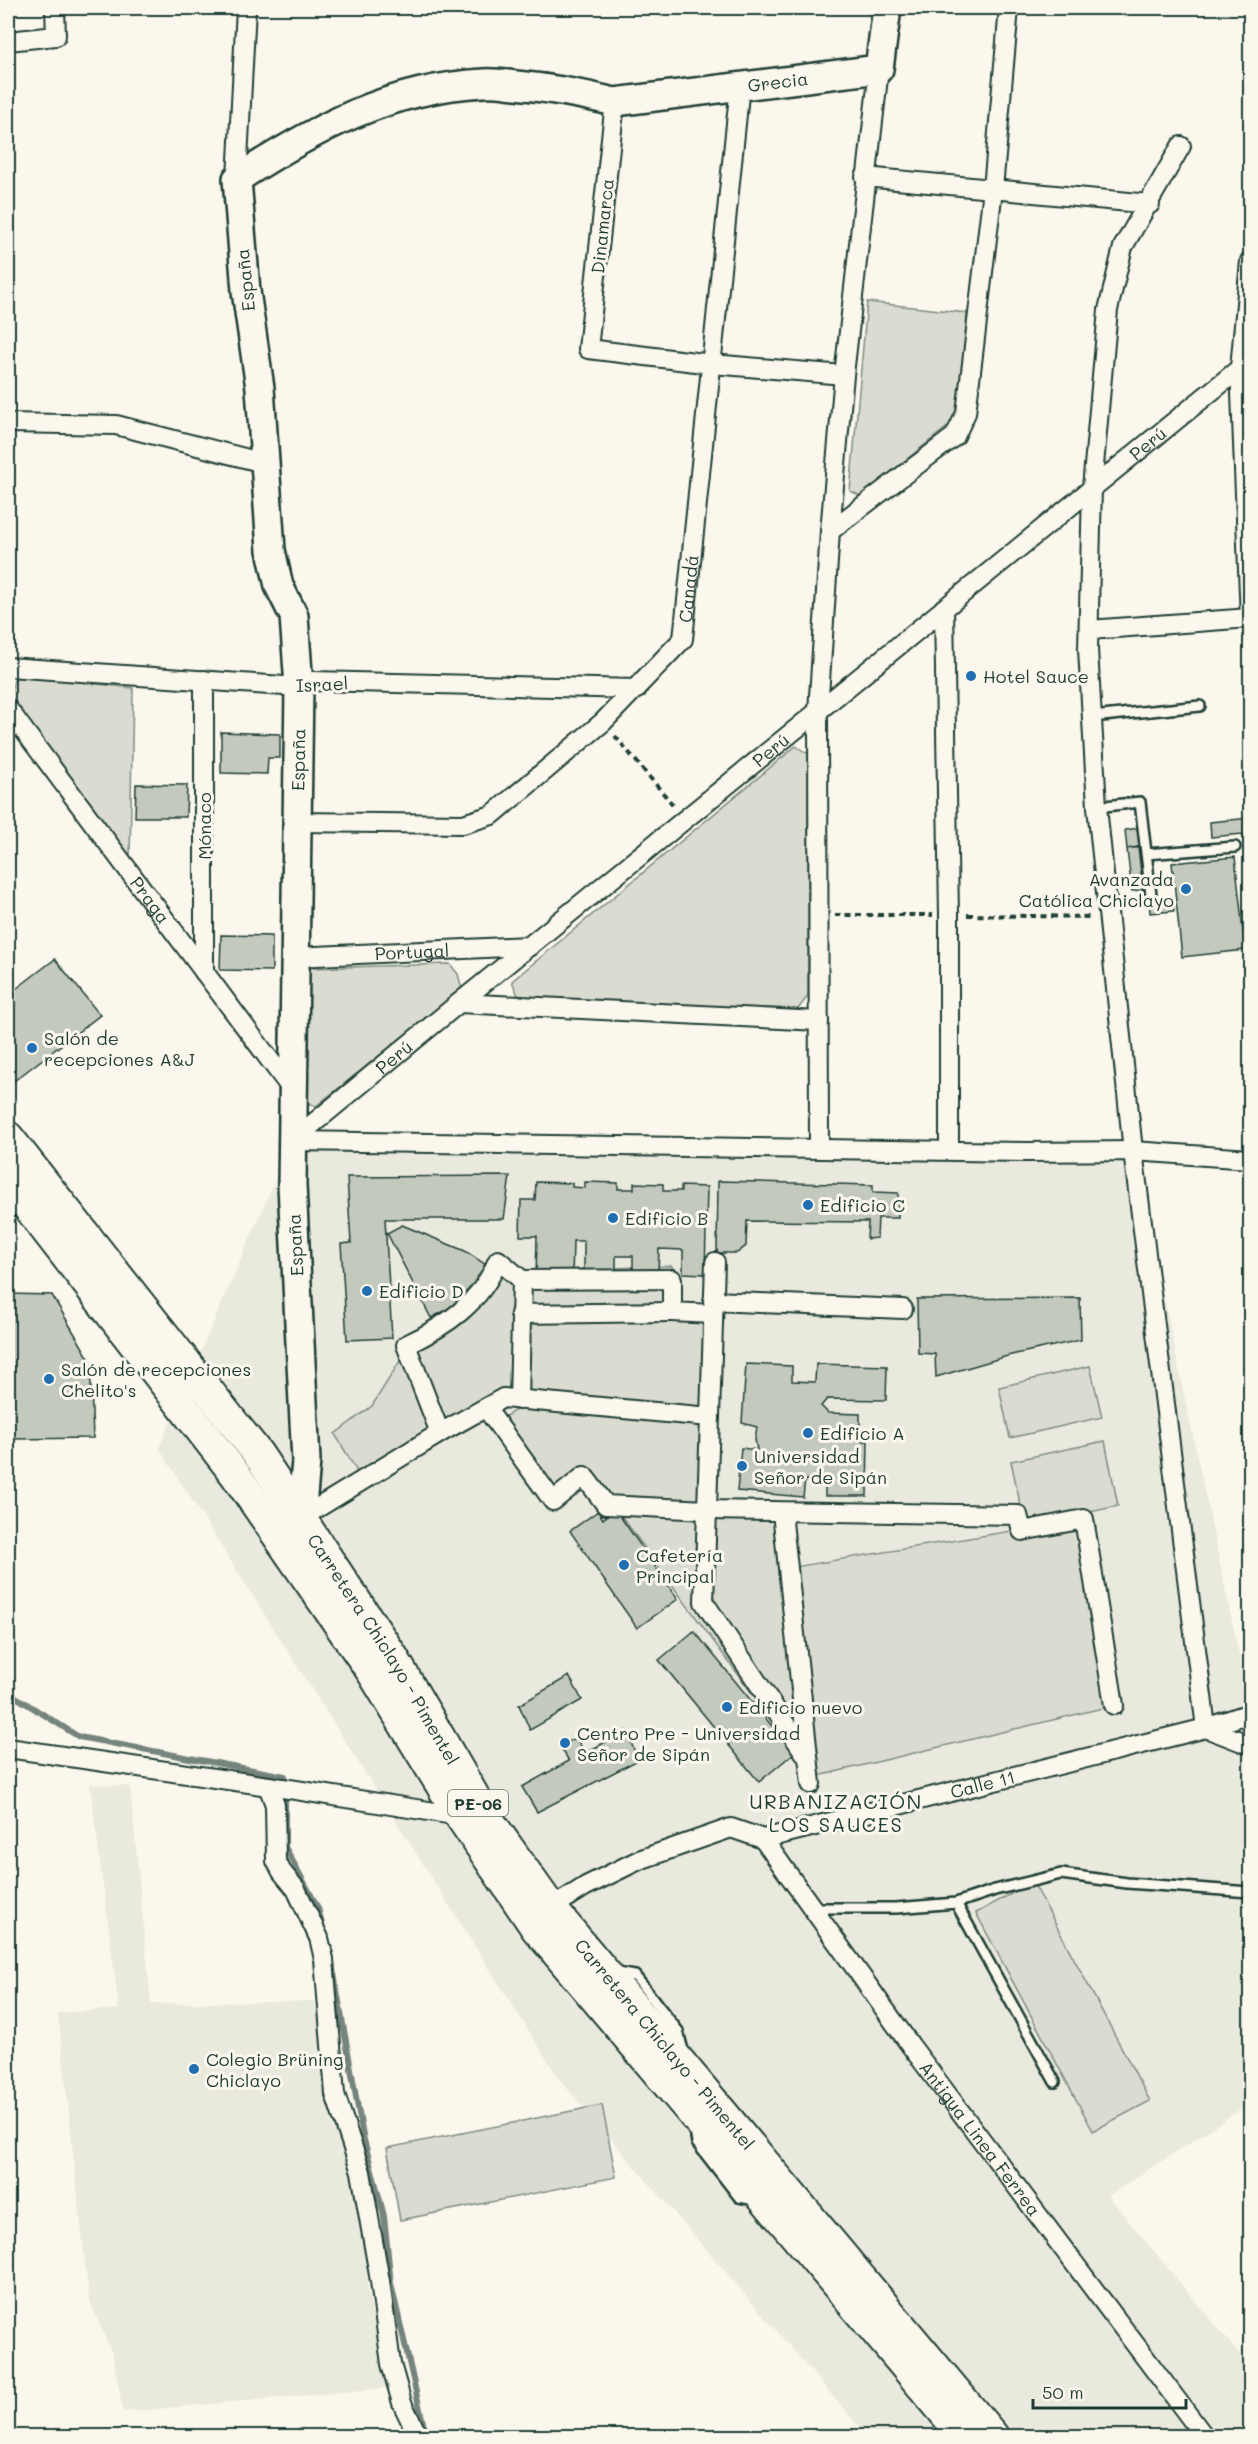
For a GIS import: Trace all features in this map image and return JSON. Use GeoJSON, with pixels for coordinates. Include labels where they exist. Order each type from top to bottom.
{"type":"FeatureCollection","features":[{"type":"Feature","properties":{"kind":"main road","name":"Carretera Chiclayo - Pimentel"},"geometry":{"type":"LineString","coordinates":[[8,1137],[258,1454],[393,1657],[483,1812],[551,1908],[993,2436]]}},
{"type":"Feature","properties":{"kind":"main road","name":"Carretera Chiclayo - Pimentel"},"geometry":{"type":"LineString","coordinates":[[8,1181],[242,1483],[372,1672],[460,1816],[536,1928],[964,2436]]}},
{"type":"Feature","properties":{"kind":"main road"},"geometry":{"type":"LineString","coordinates":[[912,2375],[948,2436]]}},
{"type":"Feature","properties":{"kind":"street"},"geometry":{"type":"LineString","coordinates":[[8,41],[56,36],[55,8]]}},
{"type":"Feature","properties":{"kind":"street","name":"España"},"geometry":{"type":"LineString","coordinates":[[246,8],[237,179],[246,291],[260,388],[271,550],[279,585],[294,616],[299,687],[292,1196],[306,1461],[302,1518]]}},
{"type":"Feature","properties":{"kind":"street"},"geometry":{"type":"LineString","coordinates":[[819,1148],[818,711],[830,531],[844,375],[865,177],[887,8]]}},
{"type":"Feature","properties":{"kind":"street"},"geometry":{"type":"LineString","coordinates":[[830,531],[955,436],[966,413],[993,189],[1009,8]]}},
{"type":"Feature","properties":{"kind":"street","name":"Grecia"},"geometry":{"type":"LineString","coordinates":[[615,102],[879,69]]}},
{"type":"Feature","properties":{"kind":"street"},"geometry":{"type":"LineString","coordinates":[[237,179],[293,142],[345,116],[391,100],[441,88],[486,82],[571,92],[615,102]]}},
{"type":"Feature","properties":{"kind":"street","name":"Canadá"},"geometry":{"type":"LineString","coordinates":[[297,822],[463,824],[492,815],[603,722],[683,639],[740,85]]}},
{"type":"Feature","properties":{"kind":"street","name":"Dinamarca"},"geometry":{"type":"LineString","coordinates":[[615,102],[588,349],[712,364]]}},
{"type":"Feature","properties":{"kind":"street"},"geometry":{"type":"LineString","coordinates":[[1181,146],[1150,204],[1123,247],[1108,310],[1092,488],[1089,630],[1092,717],[1097,807],[1133,1151],[1206,1728],[1251,1745]]}},
{"type":"Feature","properties":{"kind":"street"},"geometry":{"type":"LineString","coordinates":[[865,177],[1150,204]]}},
{"type":"Feature","properties":{"kind":"street"},"geometry":{"type":"LineString","coordinates":[[1089,630],[1250,618],[1245,364],[1251,261]]}},
{"type":"Feature","properties":{"kind":"street"},"geometry":{"type":"LineString","coordinates":[[712,364],[844,375]]}},
{"type":"Feature","properties":{"kind":"street","name":"Perú"},"geometry":{"type":"LineString","coordinates":[[292,1141],[1245,364]]}},
{"type":"Feature","properties":{"kind":"street"},"geometry":{"type":"LineString","coordinates":[[8,423],[116,425],[264,463]]}},
{"type":"Feature","properties":{"kind":"street"},"geometry":{"type":"LineString","coordinates":[[944,608],[949,915],[949,1150]]}},
{"type":"Feature","properties":{"kind":"street","name":"Israel"},"geometry":{"type":"LineString","coordinates":[[8,667],[299,687],[313,681],[637,689]]}},
{"type":"Feature","properties":{"kind":"street","name":"Mónaco"},"geometry":{"type":"LineString","coordinates":[[204,680],[204,972]]}},
{"type":"Feature","properties":{"kind":"street","name":"Praga"},"geometry":{"type":"LineString","coordinates":[[8,709],[293,1091]]}},
{"type":"Feature","properties":{"kind":"street","name":"Portugal"},"geometry":{"type":"LineString","coordinates":[[295,957],[530,946]]}},
{"type":"Feature","properties":{"kind":"street"},"geometry":{"type":"LineString","coordinates":[[459,1003],[819,1021]]}},
{"type":"Feature","properties":{"kind":"street"},"geometry":{"type":"LineString","coordinates":[[292,1141],[1133,1151],[1251,1159]]}},
{"type":"Feature","properties":{"kind":"street"},"geometry":{"type":"LineString","coordinates":[[440,1433],[406,1345],[433,1333],[465,1309],[479,1294],[498,1260],[522,1280],[672,1279],[672,1312]]}},
{"type":"Feature","properties":{"kind":"street"},"geometry":{"type":"LineString","coordinates":[[715,1262],[704,1602],[808,1758]]}},
{"type":"Feature","properties":{"kind":"street"},"geometry":{"type":"LineString","coordinates":[[519,1400],[522,1280]]}},
{"type":"Feature","properties":{"kind":"street"},"geometry":{"type":"LineString","coordinates":[[586,1281],[587,1314]]}},
{"type":"Feature","properties":{"kind":"street"},"geometry":{"type":"LineString","coordinates":[[520,1314],[672,1312],[713,1308],[903,1309]]}},
{"type":"Feature","properties":{"kind":"street"},"geometry":{"type":"LineString","coordinates":[[302,1518],[440,1433],[503,1398],[710,1417]]}},
{"type":"Feature","properties":{"kind":"street"},"geometry":{"type":"LineString","coordinates":[[486,1408],[553,1501],[584,1476],[606,1505],[782,1512],[1018,1515],[1022,1531],[1084,1519],[1114,1705]]}},
{"type":"Feature","properties":{"kind":"street"},"geometry":{"type":"LineString","coordinates":[[782,1512],[811,1784]]}},
{"type":"Feature","properties":{"kind":"street","name":"Calle 11"},"geometry":{"type":"LineString","coordinates":[[763,1839],[1206,1728],[1251,1713]]}},
{"type":"Feature","properties":{"kind":"street"},"geometry":{"type":"LineString","coordinates":[[8,1748],[460,1816]]}},
{"type":"Feature","properties":{"kind":"street"},"geometry":{"type":"LineString","coordinates":[[272,1787],[275,1805],[276,1861],[296,1889],[319,1938],[324,1959],[335,2094],[361,2172],[380,2281],[391,2364],[402,2403],[418,2436]]}},
{"type":"Feature","properties":{"kind":"street"},"geometry":{"type":"LineString","coordinates":[[551,1908],[586,1886],[639,1860],[731,1828],[763,1839]]}},
{"type":"Feature","properties":{"kind":"street","name":"Antigua Linea Ferrea"},"geometry":{"type":"LineString","coordinates":[[763,1839],[918,2055],[1204,2436]]}},
{"type":"Feature","properties":{"kind":"lane"},"geometry":{"type":"LineString","coordinates":[[1092,717],[1200,706]]}},
{"type":"Feature","properties":{"kind":"lane"},"geometry":{"type":"LineString","coordinates":[[1097,807],[1140,802],[1150,895]]}},
{"type":"Feature","properties":{"kind":"lane"},"geometry":{"type":"LineString","coordinates":[[1146,855],[1235,847]]}},
{"type":"Feature","properties":{"kind":"lane"},"geometry":{"type":"LineString","coordinates":[[813,1908],[896,1908],[956,1903],[995,1890],[1061,1874],[1127,1883],[1251,1892]]}},
{"type":"Feature","properties":{"kind":"lane"},"geometry":{"type":"LineString","coordinates":[[956,1903],[1055,2082]]}},
{"type":"Feature","properties":{"kind":"path"},"geometry":{"type":"LineString","coordinates":[[603,722],[686,819]]}},
{"type":"Feature","properties":{"kind":"path"},"geometry":{"type":"LineString","coordinates":[[818,914],[1108,917]]}},
{"type":"Feature","properties":{"kind":"shaded area"},"geometry":{"type":"Polygon","coordinates":[[[867,302],[967,313],[960,412],[952,423],[861,496],[850,491],[867,302]]]}},
{"type":"Feature","properties":{"kind":"shaded area"},"geometry":{"type":"Polygon","coordinates":[[[17,675],[133,688],[130,859],[10,702],[13,683],[17,675]]]}},
{"type":"Feature","properties":{"kind":"shaded area"},"geometry":{"type":"Polygon","coordinates":[[[796,746],[808,754],[808,996],[798,1009],[520,1000],[512,981],[796,746]]]}},
{"type":"Feature","properties":{"kind":"shaded area"},"geometry":{"type":"Polygon","coordinates":[[[450,964],[458,974],[462,990],[316,1106],[305,1102],[304,976],[311,968],[450,964]]]}},
{"type":"Feature","properties":{"kind":"shaded area"},"geometry":{"type":"Polygon","coordinates":[[[292,1141],[1133,1151],[1250,1707],[1250,2103],[1108,2196],[1250,2367],[1250,2436],[867,2436],[560,2080],[159,1448],[292,1141]]]}},
{"type":"Feature","properties":{"kind":"shaded area"},"geometry":{"type":"Polygon","coordinates":[[[672,1266],[673,1321],[707,1323],[699,1515],[778,1518],[800,1732],[790,1745],[586,1468],[553,1492],[499,1420],[524,1405],[525,1271],[672,1266]]]}},
{"type":"Feature","properties":{"kind":"shaded area"},"geometry":{"type":"Polygon","coordinates":[[[502,1269],[516,1270],[516,1402],[366,1487],[335,1434],[372,1406],[405,1353],[502,1269]]]}},
{"type":"Feature","properties":{"kind":"shaded area"},"geometry":{"type":"Polygon","coordinates":[[[1090,1366],[1102,1417],[1010,1438],[999,1387],[1090,1366]]]}},
{"type":"Feature","properties":{"kind":"shaded area"},"geometry":{"type":"Polygon","coordinates":[[[1105,1441],[1118,1506],[1025,1526],[1011,1461],[1105,1441]]]}},
{"type":"Feature","properties":{"kind":"shaded area"},"geometry":{"type":"Polygon","coordinates":[[[1084,1519],[1107,1707],[818,1776],[794,1567],[1084,1519]]]}},
{"type":"Feature","properties":{"kind":"shaded area","name":"Colegio Brüning Chiclayo"},"geometry":{"type":"Polygon","coordinates":[[[90,1784],[130,1786],[151,2004],[315,2001],[332,2126],[340,2133],[367,2253],[367,2283],[386,2388],[123,2412],[113,2356],[89,2299],[58,2013],[119,2009],[90,1784]]]}},
{"type":"Feature","properties":{"kind":"shaded area"},"geometry":{"type":"Polygon","coordinates":[[[1033,1882],[1150,2101],[1093,2131],[976,1913],[1033,1882]]]}},
{"type":"Feature","properties":{"kind":"shaded area"},"geometry":{"type":"Polygon","coordinates":[[[602,2105],[616,2177],[400,2220],[387,2148],[602,2105]]]}},
{"type":"Feature","properties":{"kind":"building"},"geometry":{"type":"Polygon","coordinates":[[[221,732],[280,734],[280,758],[268,758],[267,774],[221,773],[221,732]]]}},
{"type":"Feature","properties":{"kind":"building"},"geometry":{"type":"Polygon","coordinates":[[[136,784],[187,785],[186,817],[135,817],[136,784]]]}},
{"type":"Feature","properties":{"kind":"building"},"geometry":{"type":"Polygon","coordinates":[[[1250,818],[1250,879],[1247,879],[1243,834],[1211,837],[1210,822],[1250,818]]]}},
{"type":"Feature","properties":{"kind":"building"},"geometry":{"type":"Polygon","coordinates":[[[1139,828],[1141,847],[1127,849],[1125,830],[1139,828]]]}},
{"type":"Feature","properties":{"kind":"building"},"geometry":{"type":"Polygon","coordinates":[[[1138,847],[1143,890],[1132,891],[1127,849],[1138,847]]]}},
{"type":"Feature","properties":{"kind":"building"},"geometry":{"type":"Polygon","coordinates":[[[1235,857],[1245,950],[1182,957],[1172,863],[1235,857]]]}},
{"type":"Feature","properties":{"kind":"building"},"geometry":{"type":"Polygon","coordinates":[[[1172,897],[1174,911],[1150,913],[1149,899],[1172,897]]]}},
{"type":"Feature","properties":{"kind":"building"},"geometry":{"type":"Polygon","coordinates":[[[221,935],[272,936],[272,971],[220,970],[221,935]]]}},
{"type":"Feature","properties":{"kind":"building","name":"Salón de recepciones A&J"},"geometry":{"type":"Polygon","coordinates":[[[55,959],[100,1015],[10,1084],[8,1081],[8,995],[55,959]]]}},
{"type":"Feature","properties":{"kind":"building","name":"Edificio D"},"geometry":{"type":"Polygon","coordinates":[[[510,1176],[504,1219],[385,1219],[392,1338],[347,1340],[341,1244],[351,1243],[347,1177],[510,1176]]]}},
{"type":"Feature","properties":{"kind":"building","name":"Edificio C"},"geometry":{"type":"Polygon","coordinates":[[[718,1181],[873,1185],[873,1192],[898,1193],[898,1218],[878,1218],[877,1238],[867,1239],[868,1222],[747,1221],[746,1246],[737,1253],[717,1253],[718,1181]]]}},
{"type":"Feature","properties":{"kind":"building","name":"Edificio B"},"geometry":{"type":"Polygon","coordinates":[[[536,1182],[572,1183],[572,1187],[585,1188],[585,1182],[618,1183],[618,1189],[634,1189],[634,1183],[663,1184],[663,1191],[681,1191],[681,1186],[707,1187],[705,1274],[683,1273],[683,1250],[659,1249],[658,1273],[633,1272],[633,1256],[616,1256],[616,1277],[584,1276],[584,1241],[573,1241],[572,1279],[536,1278],[537,1236],[520,1236],[521,1200],[535,1200],[536,1182]]]}},
{"type":"Feature","properties":{"kind":"building"},"geometry":{"type":"Polygon","coordinates":[[[402,1225],[465,1251],[489,1267],[464,1301],[431,1318],[387,1233],[402,1225]]]}},
{"type":"Feature","properties":{"kind":"building","name":"Salón de recepciones Chelito's"},"geometry":{"type":"Polygon","coordinates":[[[8,1294],[52,1295],[90,1360],[93,1438],[13,1439],[8,1399],[8,1294]]]}},
{"type":"Feature","properties":{"kind":"building"},"geometry":{"type":"Polygon","coordinates":[[[1080,1298],[1081,1340],[1011,1355],[936,1377],[935,1354],[918,1353],[917,1299],[1080,1298]]]}},
{"type":"Feature","properties":{"kind":"building","name":"Edificio A"},"geometry":{"type":"Polygon","coordinates":[[[746,1364],[792,1366],[792,1381],[815,1382],[816,1364],[887,1366],[886,1400],[827,1399],[821,1406],[828,1413],[860,1414],[860,1441],[868,1441],[867,1496],[825,1496],[825,1481],[805,1480],[803,1497],[737,1491],[741,1448],[757,1450],[755,1439],[757,1427],[742,1423],[746,1364]]]}},
{"type":"Feature","properties":{"kind":"building","name":"Cafetería Principal"},"geometry":{"type":"Polygon","coordinates":[[[615,1509],[678,1599],[637,1628],[570,1531],[598,1511],[603,1519],[615,1509]]]}},
{"type":"Feature","properties":{"kind":"building","name":"Edificio nuevo"},"geometry":{"type":"Polygon","coordinates":[[[694,1631],[794,1753],[759,1782],[659,1660],[694,1631]]]}},
{"type":"Feature","properties":{"kind":"building"},"geometry":{"type":"Polygon","coordinates":[[[569,1676],[582,1700],[530,1730],[519,1705],[569,1676]]]}},
{"type":"Feature","properties":{"kind":"building"},"geometry":{"type":"Polygon","coordinates":[[[626,1731],[635,1752],[640,1750],[644,1757],[537,1812],[522,1787],[569,1761],[560,1746],[576,1738],[585,1753],[626,1731]]]}},
{"type":"Feature","properties":{"kind":"waterway"},"geometry":{"type":"LineString","coordinates":[[8,1692],[79,1737],[285,1776],[285,1847],[318,1908],[323,1929]]}},
{"type":"Feature","properties":{"kind":"waterway"},"geometry":{"type":"LineString","coordinates":[[334,1974],[363,2136],[384,2216],[391,2284],[424,2427],[429,2436]]}},
{"type":"Feature","properties":{"kind":"place","name":"Hotel Sauce"},"geometry":{"type":"Point","coordinates":[971,676]}},
{"type":"Feature","properties":{"kind":"place","name":"Avanzada Católica Chiclayo"},"geometry":{"type":"Point","coordinates":[1186,889]}},
{"type":"Feature","properties":{"kind":"place","name":"Salón de recepciones A&J"},"geometry":{"type":"Point","coordinates":[32,1048]}},
{"type":"Feature","properties":{"kind":"place","name":"Edificio C"},"geometry":{"type":"Point","coordinates":[808,1205]}},
{"type":"Feature","properties":{"kind":"place","name":"Edificio B"},"geometry":{"type":"Point","coordinates":[613,1218]}},
{"type":"Feature","properties":{"kind":"place","name":"Edificio D"},"geometry":{"type":"Point","coordinates":[367,1291]}},
{"type":"Feature","properties":{"kind":"place","name":"Salón de recepciones Chelito's"},"geometry":{"type":"Point","coordinates":[49,1379]}},
{"type":"Feature","properties":{"kind":"place","name":"Edificio A"},"geometry":{"type":"Point","coordinates":[808,1433]}},
{"type":"Feature","properties":{"kind":"place","name":"Universidad Señor de Sipán"},"geometry":{"type":"Point","coordinates":[742,1466]}},
{"type":"Feature","properties":{"kind":"place","name":"Cafetería Principal"},"geometry":{"type":"Point","coordinates":[624,1565]}},
{"type":"Feature","properties":{"kind":"place","name":"Edificio nuevo"},"geometry":{"type":"Point","coordinates":[727,1707]}},
{"type":"Feature","properties":{"kind":"place","name":"Centro Pre - Universidad Señor de Sipán"},"geometry":{"type":"Point","coordinates":[565,1743]}},
{"type":"Feature","properties":{"kind":"place","name":"Colegio Brüning Chiclayo"},"geometry":{"type":"Point","coordinates":[194,2069]}},
{"type":"Feature","properties":{"kind":"district","name":"URBANIZACIÓN LOS SAUCES"},"geometry":{"type":"Point","coordinates":[836,1812]}}]}
